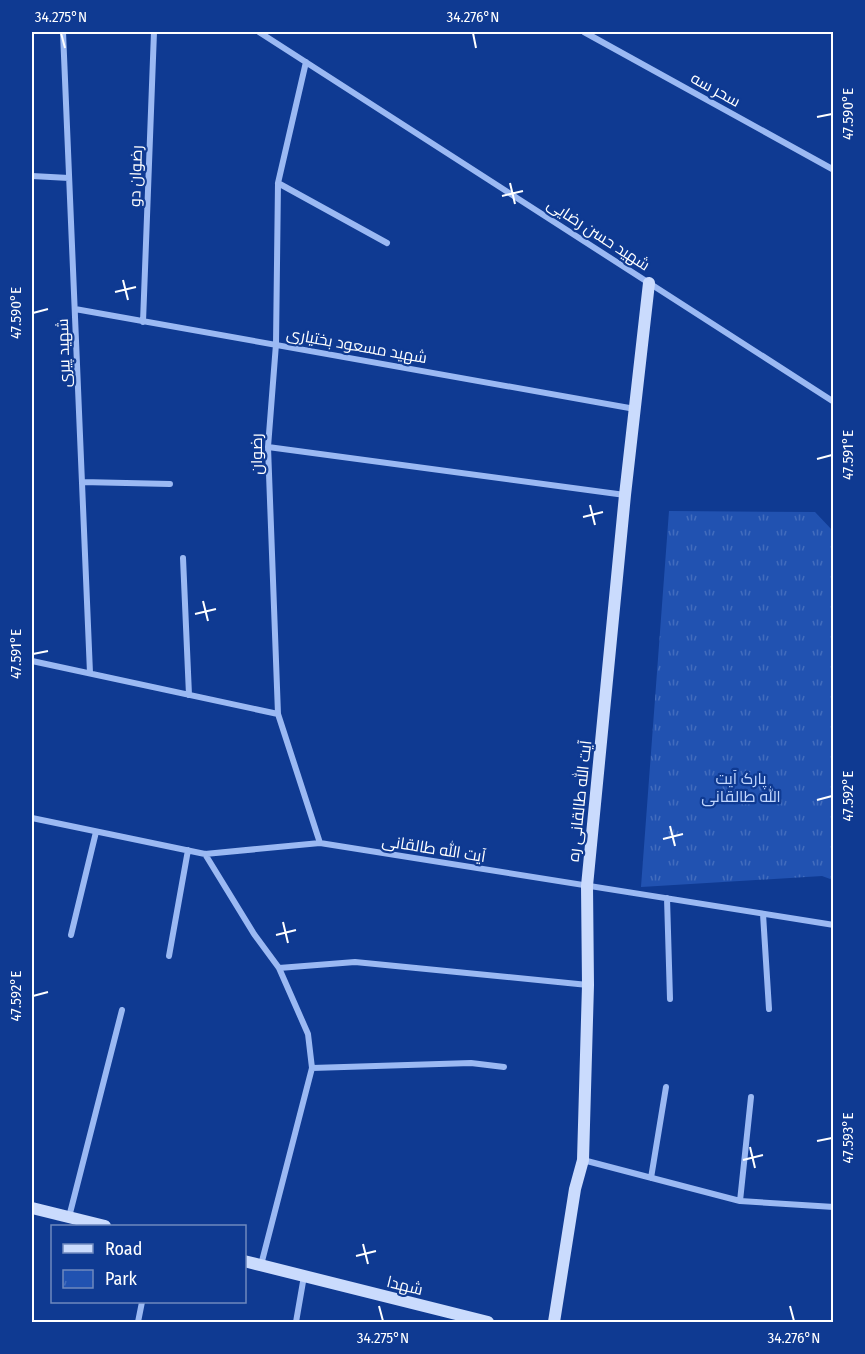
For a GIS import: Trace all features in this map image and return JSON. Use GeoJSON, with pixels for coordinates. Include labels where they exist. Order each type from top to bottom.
{"type":"FeatureCollection","features":[{"type":"Feature","properties":{"kind":"street","name":"شهید پیری"},"geometry":{"type":"LineString","coordinates":[[63,32],[90,673]]}},
{"type":"Feature","properties":{"kind":"street","name":"رضوان دو"},"geometry":{"type":"LineString","coordinates":[[143,322],[154,32]]}},
{"type":"Feature","properties":{"kind":"street","name":"شهید حسن رضایی"},"geometry":{"type":"LineString","coordinates":[[259,32],[270,34],[306,62],[834,402]]}},
{"type":"Feature","properties":{"kind":"street","name":"سحر سه"},"geometry":{"type":"LineString","coordinates":[[584,32],[834,170]]}},
{"type":"Feature","properties":{"kind":"street","name":"رضوان"},"geometry":{"type":"LineString","coordinates":[[306,62],[278,183],[276,344],[268,447],[278,714],[320,843]]}},
{"type":"Feature","properties":{"kind":"street"},"geometry":{"type":"LineString","coordinates":[[32,176],[69,178]]}},
{"type":"Feature","properties":{"kind":"street"},"geometry":{"type":"LineString","coordinates":[[278,183],[387,243]]}},
{"type":"Feature","properties":{"kind":"street","name":"آیت الله طالقانی ره"},"geometry":{"type":"LineString","coordinates":[[554,1323],[575,1189],[583,1160],[588,985],[587,885],[625,495],[649,283]]}},
{"type":"Feature","properties":{"kind":"street","name":"شهید مسعود بختیاری"},"geometry":{"type":"LineString","coordinates":[[75,309],[635,409]]}},
{"type":"Feature","properties":{"kind":"street"},"geometry":{"type":"LineString","coordinates":[[268,447],[625,495]]}},
{"type":"Feature","properties":{"kind":"street"},"geometry":{"type":"LineString","coordinates":[[82,482],[171,483]]}},
{"type":"Feature","properties":{"kind":"street"},"geometry":{"type":"LineString","coordinates":[[183,558],[189,695]]}},
{"type":"Feature","properties":{"kind":"street"},"geometry":{"type":"LineString","coordinates":[[32,661],[278,714]]}},
{"type":"Feature","properties":{"kind":"street","name":"آیت الله طالقانی"},"geometry":{"type":"LineString","coordinates":[[32,818],[205,854],[320,843],[834,925]]}},
{"type":"Feature","properties":{"kind":"street"},"geometry":{"type":"LineString","coordinates":[[71,935],[96,832]]}},
{"type":"Feature","properties":{"kind":"street"},"geometry":{"type":"LineString","coordinates":[[169,956],[188,850]]}},
{"type":"Feature","properties":{"kind":"street"},"geometry":{"type":"LineString","coordinates":[[205,854],[254,934],[279,968],[308,1034],[312,1068],[261,1266]]}},
{"type":"Feature","properties":{"kind":"street"},"geometry":{"type":"LineString","coordinates":[[667,898],[670,999]]}},
{"type":"Feature","properties":{"kind":"street"},"geometry":{"type":"LineString","coordinates":[[763,914],[769,1009]]}},
{"type":"Feature","properties":{"kind":"street"},"geometry":{"type":"LineString","coordinates":[[279,968],[355,962],[588,985]]}},
{"type":"Feature","properties":{"kind":"street"},"geometry":{"type":"LineString","coordinates":[[69,1217],[122,1010]]}},
{"type":"Feature","properties":{"kind":"street"},"geometry":{"type":"LineString","coordinates":[[312,1068],[471,1062],[504,1067]]}},
{"type":"Feature","properties":{"kind":"street"},"geometry":{"type":"LineString","coordinates":[[651,1178],[666,1087]]}},
{"type":"Feature","properties":{"kind":"street"},"geometry":{"type":"LineString","coordinates":[[740,1201],[751,1097]]}},
{"type":"Feature","properties":{"kind":"street"},"geometry":{"type":"LineString","coordinates":[[583,1160],[740,1201],[834,1207]]}},
{"type":"Feature","properties":{"kind":"street"},"geometry":{"type":"LineString","coordinates":[[32,1208],[98,1225]]}},
{"type":"Feature","properties":{"kind":"street","name":"شهدا"},"geometry":{"type":"LineString","coordinates":[[246,1262],[488,1323]]}},
{"type":"Feature","properties":{"kind":"street"},"geometry":{"type":"LineString","coordinates":[[296,1323],[304,1276]]}},
{"type":"Feature","properties":{"kind":"street"},"geometry":{"type":"LineString","coordinates":[[138,1323],[142,1303]]}},
{"type":"Feature","properties":{"kind":"green space","name":"پارک آیت الله طالقانی"},"geometry":{"type":"Polygon","coordinates":[[[669,511],[815,512],[833,531],[833,880],[822,876],[641,887],[669,511]]]}}]}
